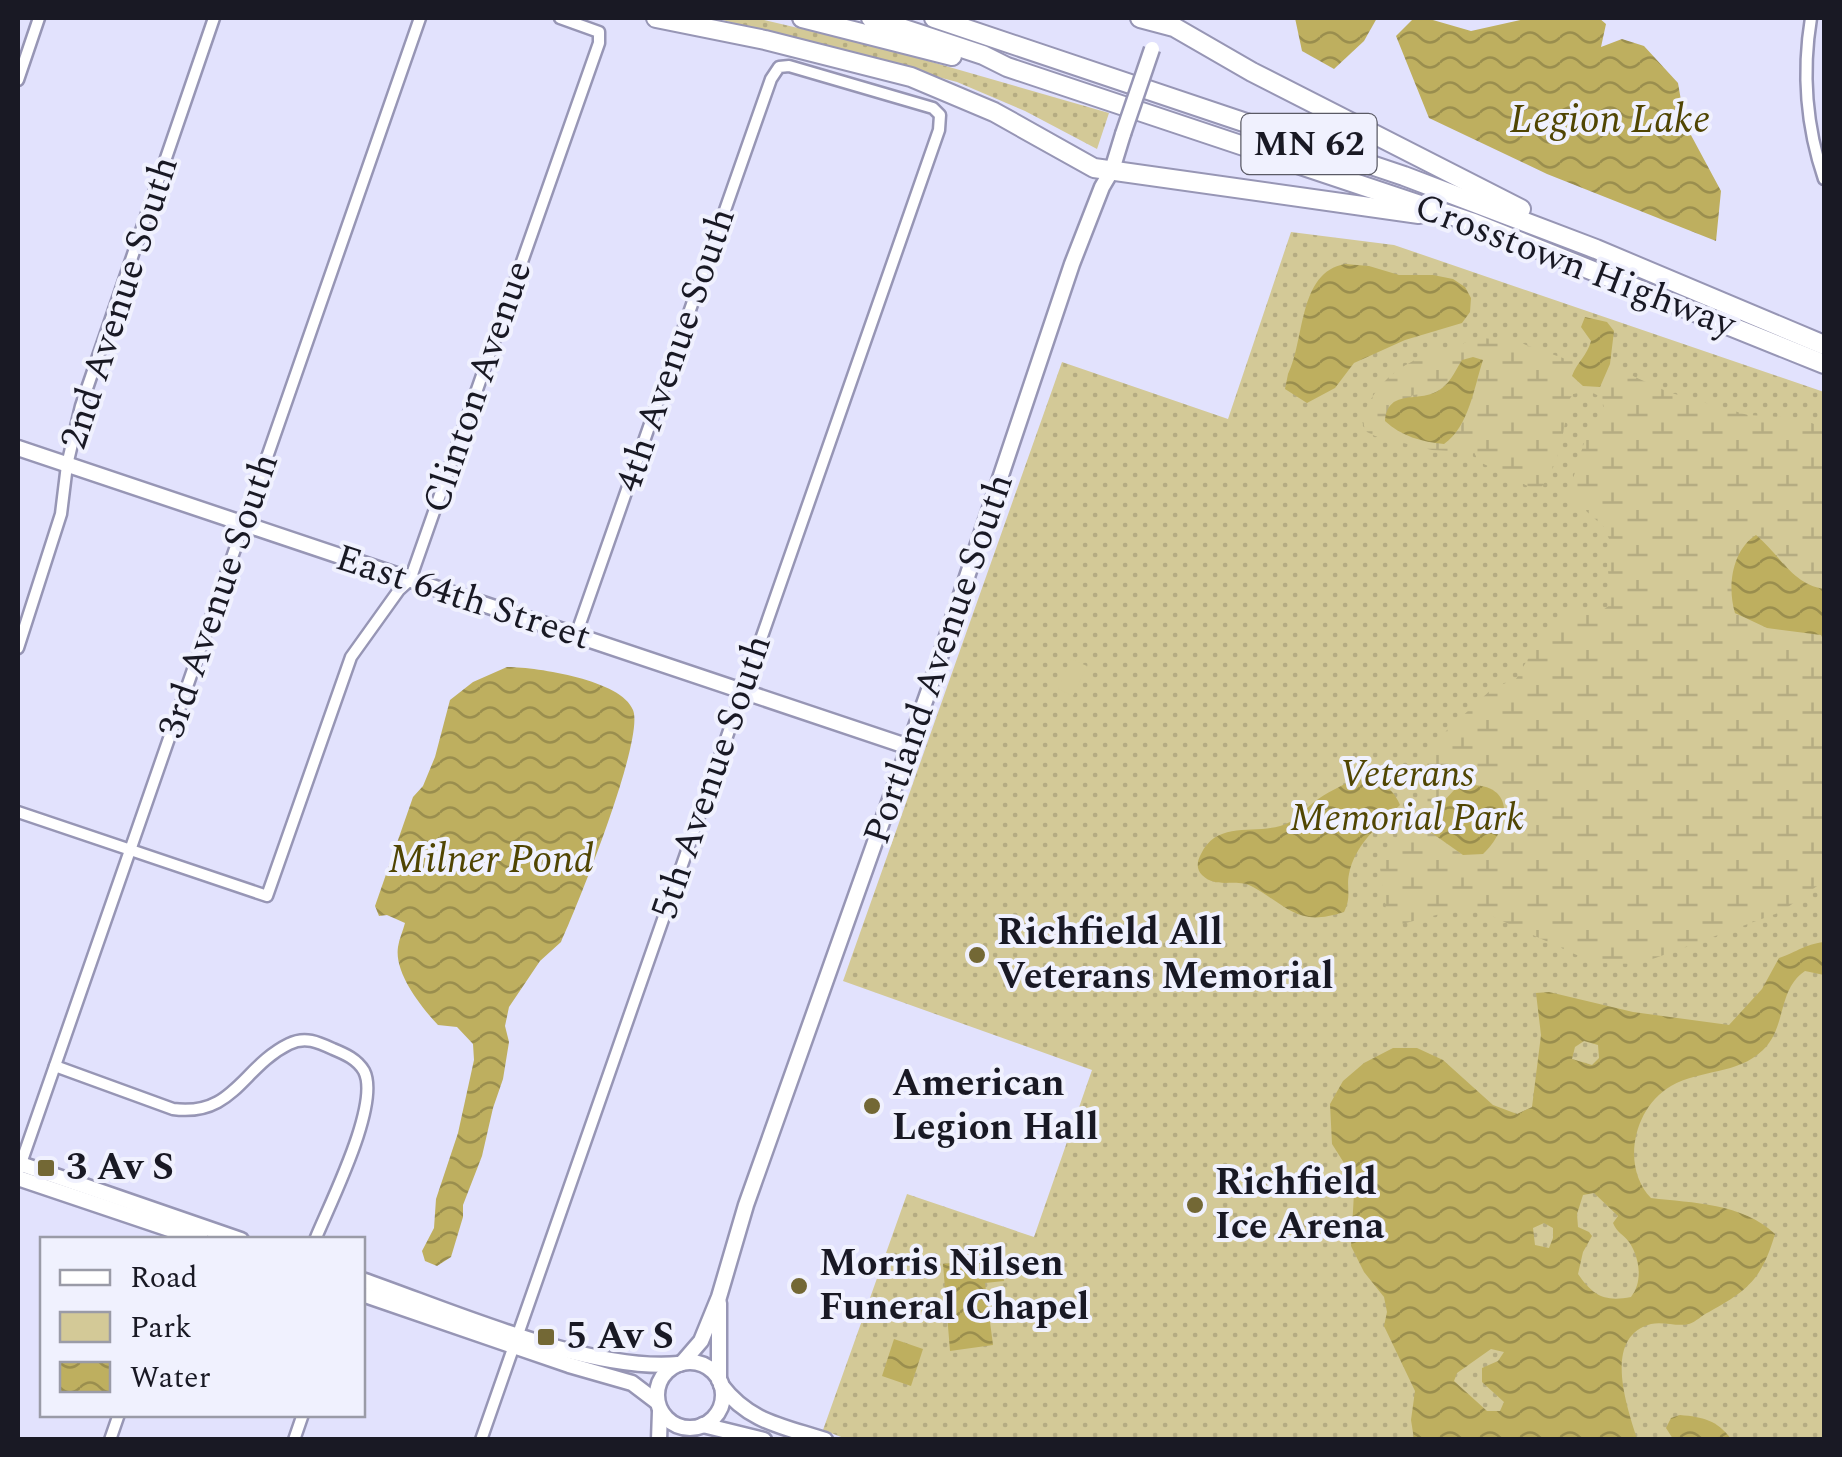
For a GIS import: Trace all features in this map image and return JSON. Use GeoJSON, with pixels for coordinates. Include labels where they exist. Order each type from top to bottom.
{"type":"FeatureCollection","features":[{"type":"Feature","properties":{"kind":"highway"},"geometry":{"type":"LineString","coordinates":[[656,18],[765,40],[911,77],[994,112],[1094,168],[1474,223]]}},
{"type":"Feature","properties":{"kind":"highway"},"geometry":{"type":"LineString","coordinates":[[694,18],[765,40]]}},
{"type":"Feature","properties":{"kind":"highway"},"geometry":{"type":"LineString","coordinates":[[802,18],[980,63],[1007,66]]}},
{"type":"Feature","properties":{"kind":"highway","name":"Crosstown Highway"},"geometry":{"type":"LineString","coordinates":[[871,18],[1474,223],[1824,364]]}},
{"type":"Feature","properties":{"kind":"highway","name":"Crosstown Highway"},"geometry":{"type":"LineString","coordinates":[[934,18],[1404,176],[1596,249],[1824,345]]}},
{"type":"Feature","properties":{"kind":"highway"},"geometry":{"type":"LineString","coordinates":[[1140,18],[1162,20],[1596,249]]}},
{"type":"Feature","properties":{"kind":"main road","name":"Portland Avenue South"},"geometry":{"type":"LineString","coordinates":[[680,1363],[701,1341],[719,1297],[746,1205],[909,747],[1072,264],[1112,170],[1162,20]]}},
{"type":"Feature","properties":{"kind":"main road","name":"East 64th Street"},"geometry":{"type":"LineString","coordinates":[[18,448],[909,747]]}},
{"type":"Feature","properties":{"kind":"main road"},"geometry":{"type":"LineString","coordinates":[[18,1170],[183,1231],[222,1237]]}},
{"type":"Feature","properties":{"kind":"main road"},"geometry":{"type":"LineString","coordinates":[[365,1281],[632,1384],[676,1424],[764,1440]]}},
{"type":"Feature","properties":{"kind":"main road"},"geometry":{"type":"LineString","coordinates":[[365,1295],[515,1340],[638,1364],[704,1365],[745,1412],[825,1440]]}},
{"type":"Feature","properties":{"kind":"main road","name":"Portland Avenue South"},"geometry":{"type":"LineString","coordinates":[[719,1297],[720,1382]]}},
{"type":"Feature","properties":{"kind":"main road"},"geometry":{"type":"LineString","coordinates":[[659,1440],[659,1383],[680,1363]]}},
{"type":"Feature","properties":{"kind":"main road"},"geometry":{"type":"LineString","coordinates":[[684,1440],[718,1412],[722,1403],[720,1382]]}},
{"type":"Feature","properties":{"kind":"street"},"geometry":{"type":"LineString","coordinates":[[18,80],[39,18]]}},
{"type":"Feature","properties":{"kind":"street","name":"2nd Avenue South"},"geometry":{"type":"LineString","coordinates":[[18,648],[61,514],[67,465],[81,406],[214,18]]}},
{"type":"Feature","properties":{"kind":"street","name":"3rd Avenue South"},"geometry":{"type":"LineString","coordinates":[[18,1170],[420,18]]}},
{"type":"Feature","properties":{"kind":"street","name":"Clinton Avenue"},"geometry":{"type":"LineString","coordinates":[[131,849],[267,896],[351,657],[410,580],[598,42],[599,32],[560,18]]}},
{"type":"Feature","properties":{"kind":"street"},"geometry":{"type":"LineString","coordinates":[[1812,18],[1807,42],[1807,99],[1816,156],[1824,179]]}},
{"type":"Feature","properties":{"kind":"street","name":"4th Avenue South"},"geometry":{"type":"LineString","coordinates":[[576,635],[771,79],[779,67],[788,66],[900,98],[933,108],[940,115]]}},
{"type":"Feature","properties":{"kind":"street","name":"5th Avenue South"},"geometry":{"type":"LineString","coordinates":[[481,1440],[939,130],[940,115]]}},
{"type":"Feature","properties":{"kind":"street"},"geometry":{"type":"LineString","coordinates":[[18,812],[131,849]]}},
{"type":"Feature","properties":{"kind":"street"},"geometry":{"type":"LineString","coordinates":[[55,1066],[173,1110],[186,1111],[201,1110],[228,1098],[259,1064],[293,1042],[314,1040],[356,1060],[367,1080],[362,1123],[316,1237]]}},
{"type":"Feature","properties":{"kind":"green space"},"geometry":{"type":"Polygon","coordinates":[[[715,18],[756,18],[883,48],[1109,113],[1097,149],[1025,111],[957,82],[715,18]]]}},
{"type":"Feature","properties":{"kind":"green space","name":"Veterans Memorial Park"},"geometry":{"type":"Polygon","coordinates":[[[1291,232],[1394,245],[1824,392],[1824,1439],[849,1440],[823,1430],[907,1194],[1034,1237],[1092,1070],[843,981],[1062,362],[1228,419],[1291,232]]]}},
{"type":"Feature","properties":{"kind":"green space"},"geometry":{"type":"Polygon","coordinates":[[[1483,338],[1518,342],[1577,363],[1572,376],[1600,387],[1607,370],[1624,372],[1668,392],[1748,415],[1799,418],[1824,428],[1824,589],[1797,578],[1778,555],[1738,556],[1732,585],[1735,613],[1767,628],[1822,635],[1824,641],[1824,881],[1781,912],[1639,964],[1601,963],[1579,956],[1487,914],[1463,908],[1398,925],[1388,923],[1380,868],[1424,798],[1417,769],[1421,754],[1493,688],[1516,679],[1536,645],[1560,620],[1575,610],[1603,610],[1611,604],[1607,559],[1610,541],[1603,526],[1568,495],[1590,423],[1605,411],[1601,397],[1589,391],[1573,394],[1569,400],[1557,459],[1539,490],[1478,461],[1474,452],[1432,450],[1375,436],[1367,432],[1361,420],[1370,400],[1395,373],[1426,355],[1483,338]],[[1462,360],[1451,380],[1437,392],[1413,395],[1385,421],[1418,440],[1461,426],[1480,370],[1462,360]],[[1440,807],[1429,817],[1429,831],[1463,855],[1501,831],[1504,817],[1440,807]]]}},
{"type":"Feature","properties":{"kind":"green space"},"geometry":{"type":"Polygon","coordinates":[[[1071,659],[1087,666],[1073,696],[1058,689],[1071,659]]]}},
{"type":"Feature","properties":{"kind":"water"},"geometry":{"type":"Polygon","coordinates":[[[1295,18],[1377,18],[1364,41],[1334,69],[1302,51],[1295,18]]]}},
{"type":"Feature","properties":{"kind":"water","name":"Legion Lake"},"geometry":{"type":"Polygon","coordinates":[[[1414,18],[1471,31],[1529,18],[1599,18],[1606,24],[1601,47],[1622,39],[1644,46],[1678,83],[1685,124],[1721,191],[1716,241],[1547,174],[1429,118],[1396,36],[1414,18]]]}},
{"type":"Feature","properties":{"kind":"water"},"geometry":{"type":"Polygon","coordinates":[[[1345,264],[1399,275],[1453,279],[1465,287],[1471,298],[1470,312],[1462,323],[1405,340],[1354,363],[1335,388],[1307,403],[1285,389],[1305,309],[1319,280],[1345,264]]]}},
{"type":"Feature","properties":{"kind":"water"},"geometry":{"type":"Polygon","coordinates":[[[1585,317],[1607,322],[1614,331],[1610,364],[1600,387],[1583,386],[1572,376],[1591,341],[1581,327],[1585,317]]]}},
{"type":"Feature","properties":{"kind":"water"},"geometry":{"type":"Polygon","coordinates":[[[1462,360],[1483,360],[1470,406],[1459,428],[1444,444],[1412,437],[1385,421],[1391,404],[1441,389],[1462,360]]]}},
{"type":"Feature","properties":{"kind":"water"},"geometry":{"type":"Polygon","coordinates":[[[1756,535],[1795,575],[1824,589],[1824,641],[1821,635],[1767,628],[1735,613],[1733,570],[1741,550],[1756,535]]]}},
{"type":"Feature","properties":{"kind":"water","name":"Milner Pond"},"geometry":{"type":"Polygon","coordinates":[[[507,667],[577,677],[613,691],[633,710],[634,727],[608,824],[561,942],[540,961],[509,1007],[503,1079],[482,1156],[463,1205],[451,1257],[437,1266],[425,1261],[422,1251],[434,1228],[436,1199],[458,1133],[474,1060],[473,1044],[457,1027],[438,1025],[417,999],[404,978],[398,957],[405,923],[387,915],[379,916],[375,906],[413,797],[423,786],[435,757],[450,700],[473,682],[507,667]]]}},
{"type":"Feature","properties":{"kind":"water"},"geometry":{"type":"Polygon","coordinates":[[[1355,779],[1382,784],[1400,805],[1357,853],[1349,874],[1344,912],[1305,916],[1247,884],[1214,882],[1200,873],[1200,857],[1218,836],[1290,822],[1319,799],[1355,779]]]}},
{"type":"Feature","properties":{"kind":"water"},"geometry":{"type":"Polygon","coordinates":[[[1472,785],[1497,793],[1504,812],[1498,834],[1483,854],[1463,855],[1429,831],[1429,817],[1456,788],[1472,785]]]}},
{"type":"Feature","properties":{"kind":"water"},"geometry":{"type":"Polygon","coordinates":[[[1824,942],[1824,975],[1805,971],[1796,979],[1776,1031],[1763,1050],[1742,1064],[1671,1086],[1658,1096],[1640,1123],[1635,1139],[1636,1171],[1651,1198],[1732,1210],[1775,1234],[1759,1272],[1734,1297],[1689,1324],[1651,1324],[1636,1331],[1627,1343],[1622,1374],[1637,1439],[1414,1439],[1411,1420],[1415,1391],[1384,1326],[1384,1297],[1364,1272],[1351,1246],[1354,1193],[1351,1174],[1332,1144],[1330,1104],[1343,1081],[1364,1063],[1393,1048],[1417,1048],[1443,1060],[1493,1105],[1517,1114],[1532,1107],[1541,1035],[1536,993],[1549,992],[1633,1012],[1729,1025],[1762,989],[1779,958],[1824,942]],[[1584,1041],[1575,1047],[1572,1059],[1592,1065],[1599,1058],[1598,1045],[1584,1041]],[[1594,1193],[1583,1195],[1578,1227],[1592,1236],[1578,1274],[1600,1296],[1631,1297],[1639,1277],[1638,1262],[1633,1248],[1613,1223],[1618,1216],[1594,1193]],[[1544,1223],[1533,1228],[1535,1245],[1549,1248],[1553,1228],[1544,1223]],[[1491,1349],[1457,1373],[1454,1381],[1487,1411],[1500,1411],[1504,1402],[1482,1382],[1482,1368],[1498,1361],[1504,1352],[1491,1349]]]}},
{"type":"Feature","properties":{"kind":"water"},"geometry":{"type":"Polygon","coordinates":[[[1001,1256],[1004,1281],[985,1283],[993,1345],[950,1351],[943,1264],[1001,1256]]]}},
{"type":"Feature","properties":{"kind":"water"},"geometry":{"type":"Polygon","coordinates":[[[894,1339],[923,1349],[911,1386],[882,1376],[894,1339]]]}},
{"type":"Feature","properties":{"kind":"water"},"geometry":{"type":"Polygon","coordinates":[[[1680,1415],[1709,1421],[1731,1439],[1673,1439],[1666,1428],[1671,1418],[1680,1415]]]}},
{"type":"Feature","properties":{"kind":"place","name":"Richfield All Veterans Memorial"},"geometry":{"type":"Point","coordinates":[977,955]}},
{"type":"Feature","properties":{"kind":"place","name":"American Legion Hall"},"geometry":{"type":"Point","coordinates":[872,1106]}},
{"type":"Feature","properties":{"kind":"place","name":"3 Av S"},"geometry":{"type":"Point","coordinates":[46,1168]}},
{"type":"Feature","properties":{"kind":"place","name":"Richfield Ice Arena"},"geometry":{"type":"Point","coordinates":[1195,1205]}},
{"type":"Feature","properties":{"kind":"place","name":"Morris Nilsen Funeral Chapel"},"geometry":{"type":"Point","coordinates":[799,1286]}},
{"type":"Feature","properties":{"kind":"place","name":"5 Av S"},"geometry":{"type":"Point","coordinates":[546,1337]}}]}
